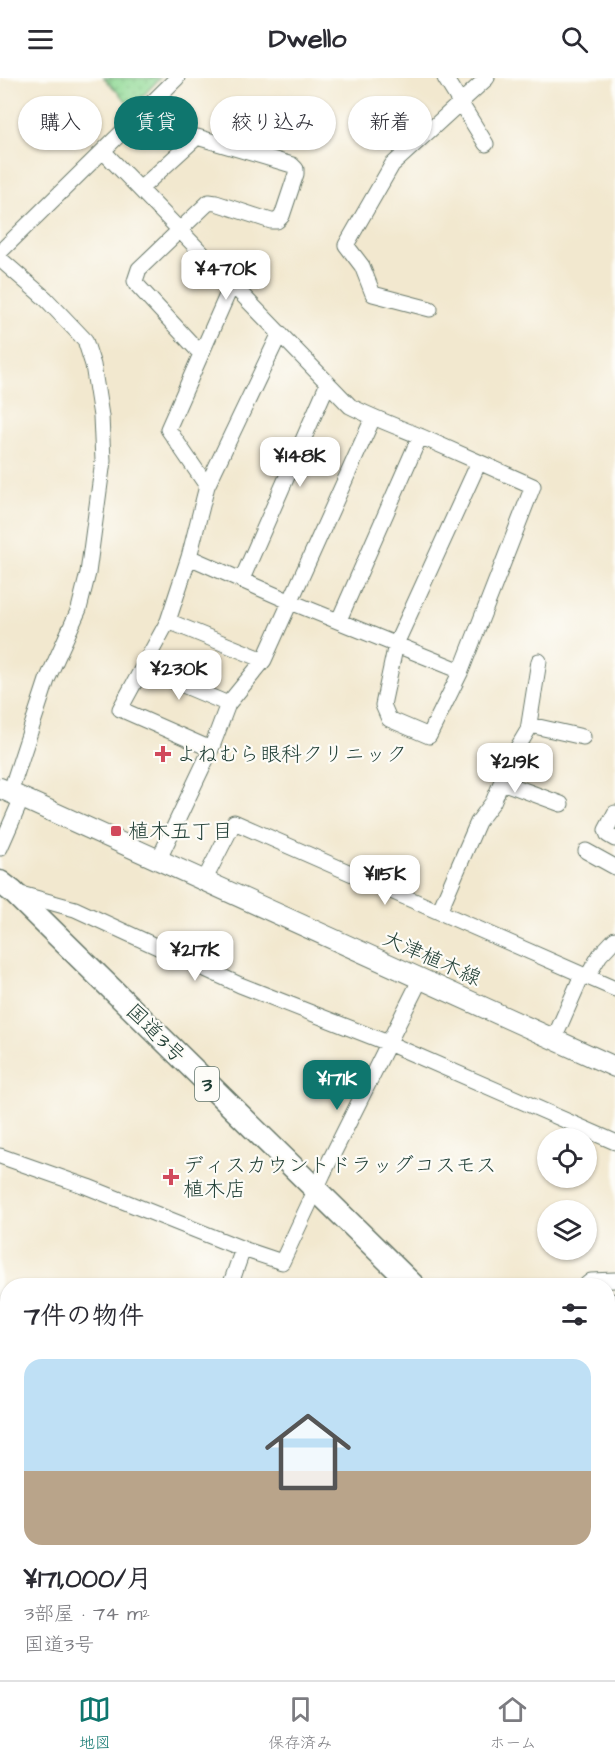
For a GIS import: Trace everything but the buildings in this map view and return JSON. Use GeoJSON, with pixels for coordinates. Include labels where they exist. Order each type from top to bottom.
{"type":"FeatureCollection","features":[{"type":"Feature","properties":{"kind":"highway","name":"国道3号"},"geometry":{"type":"LineString","coordinates":[[7,887],[406,1278]]}},
{"type":"Feature","properties":{"kind":"main road","name":"大津植木線"},"geometry":{"type":"LineString","coordinates":[[11,793],[615,1067]]}},
{"type":"Feature","properties":{"kind":"street"},"geometry":{"type":"LineString","coordinates":[[0,252],[177,78]]}},
{"type":"Feature","properties":{"kind":"street"},"geometry":{"type":"LineString","coordinates":[[445,78],[486,144]]}},
{"type":"Feature","properties":{"kind":"street"},"geometry":{"type":"LineString","coordinates":[[430,309],[373,294],[362,266],[346,245],[392,165],[487,78]]}},
{"type":"Feature","properties":{"kind":"street"},"geometry":{"type":"LineString","coordinates":[[140,189],[197,137],[292,165],[296,169],[282,216],[277,221],[212,202],[206,204],[139,269],[135,281],[201,354]]}},
{"type":"Feature","properties":{"kind":"street"},"geometry":{"type":"LineString","coordinates":[[103,151],[350,406],[374,418],[420,436],[479,462],[533,486],[461,671],[429,736],[388,719],[382,705],[396,644],[479,462]]}},
{"type":"Feature","properties":{"kind":"street"},"geometry":{"type":"LineString","coordinates":[[0,260],[46,299],[85,340],[93,365],[100,416],[102,461],[90,561],[79,609],[47,680],[11,793],[0,848]]}},
{"type":"Feature","properties":{"kind":"street"},"geometry":{"type":"LineString","coordinates":[[207,486],[168,429],[232,284]]}},
{"type":"Feature","properties":{"kind":"street"},"geometry":{"type":"LineString","coordinates":[[211,749],[120,709],[168,621],[189,557],[207,486],[280,333]]}},
{"type":"Feature","properties":{"kind":"street"},"geometry":{"type":"LineString","coordinates":[[242,579],[328,382]]}},
{"type":"Feature","properties":{"kind":"street"},"geometry":{"type":"LineString","coordinates":[[158,861],[211,749],[228,704],[264,660],[374,418]]}},
{"type":"Feature","properties":{"kind":"street"},"geometry":{"type":"LineString","coordinates":[[339,620],[420,436]]}},
{"type":"Feature","properties":{"kind":"street"},"geometry":{"type":"LineString","coordinates":[[189,557],[291,602],[461,671]]}},
{"type":"Feature","properties":{"kind":"street"},"geometry":{"type":"LineString","coordinates":[[168,621],[264,660]]}},
{"type":"Feature","properties":{"kind":"street"},"geometry":{"type":"LineString","coordinates":[[439,912],[478,822],[494,802],[512,757],[530,725],[539,661]]}},
{"type":"Feature","properties":{"kind":"street"},"geometry":{"type":"LineString","coordinates":[[143,668],[228,704]]}},
{"type":"Feature","properties":{"kind":"street"},"geometry":{"type":"LineString","coordinates":[[530,725],[583,738]]}},
{"type":"Feature","properties":{"kind":"street"},"geometry":{"type":"LineString","coordinates":[[502,782],[561,804]]}},
{"type":"Feature","properties":{"kind":"street"},"geometry":{"type":"LineString","coordinates":[[615,813],[606,830],[608,835],[615,838]]}},
{"type":"Feature","properties":{"kind":"street"},"geometry":{"type":"LineString","coordinates":[[204,881],[234,822],[615,989]]}},
{"type":"Feature","properties":{"kind":"street"},"geometry":{"type":"LineString","coordinates":[[586,851],[615,867]]}},
{"type":"Feature","properties":{"kind":"street"},"geometry":{"type":"LineString","coordinates":[[7,887],[75,909],[240,985],[388,1043],[615,1142]]}},
{"type":"Feature","properties":{"kind":"street"},"geometry":{"type":"LineString","coordinates":[[554,1039],[585,976],[615,939]]}},
{"type":"Feature","properties":{"kind":"street"},"geometry":{"type":"LineString","coordinates":[[0,1156],[88,1187],[243,1249],[282,1262],[323,1174],[421,978]]}},
{"type":"Feature","properties":{"kind":"street"},"geometry":{"type":"LineString","coordinates":[[233,1278],[243,1249]]}},
{"type":"Feature","properties":{"kind":"green space"},"geometry":{"type":"Polygon","coordinates":[[[104,78],[160,78],[143,96],[121,96],[104,78]]]}},
{"type":"Feature","properties":{"kind":"place","name":"よねむら眼科クリニック"},"geometry":{"type":"Point","coordinates":[163,754]}},
{"type":"Feature","properties":{"kind":"place","name":"植木五丁目"},"geometry":{"type":"Point","coordinates":[116,831]}},
{"type":"Feature","properties":{"kind":"place","name":"ディスカウントドラッグコスモス 植木店"},"geometry":{"type":"Point","coordinates":[171,1177]}}]}
